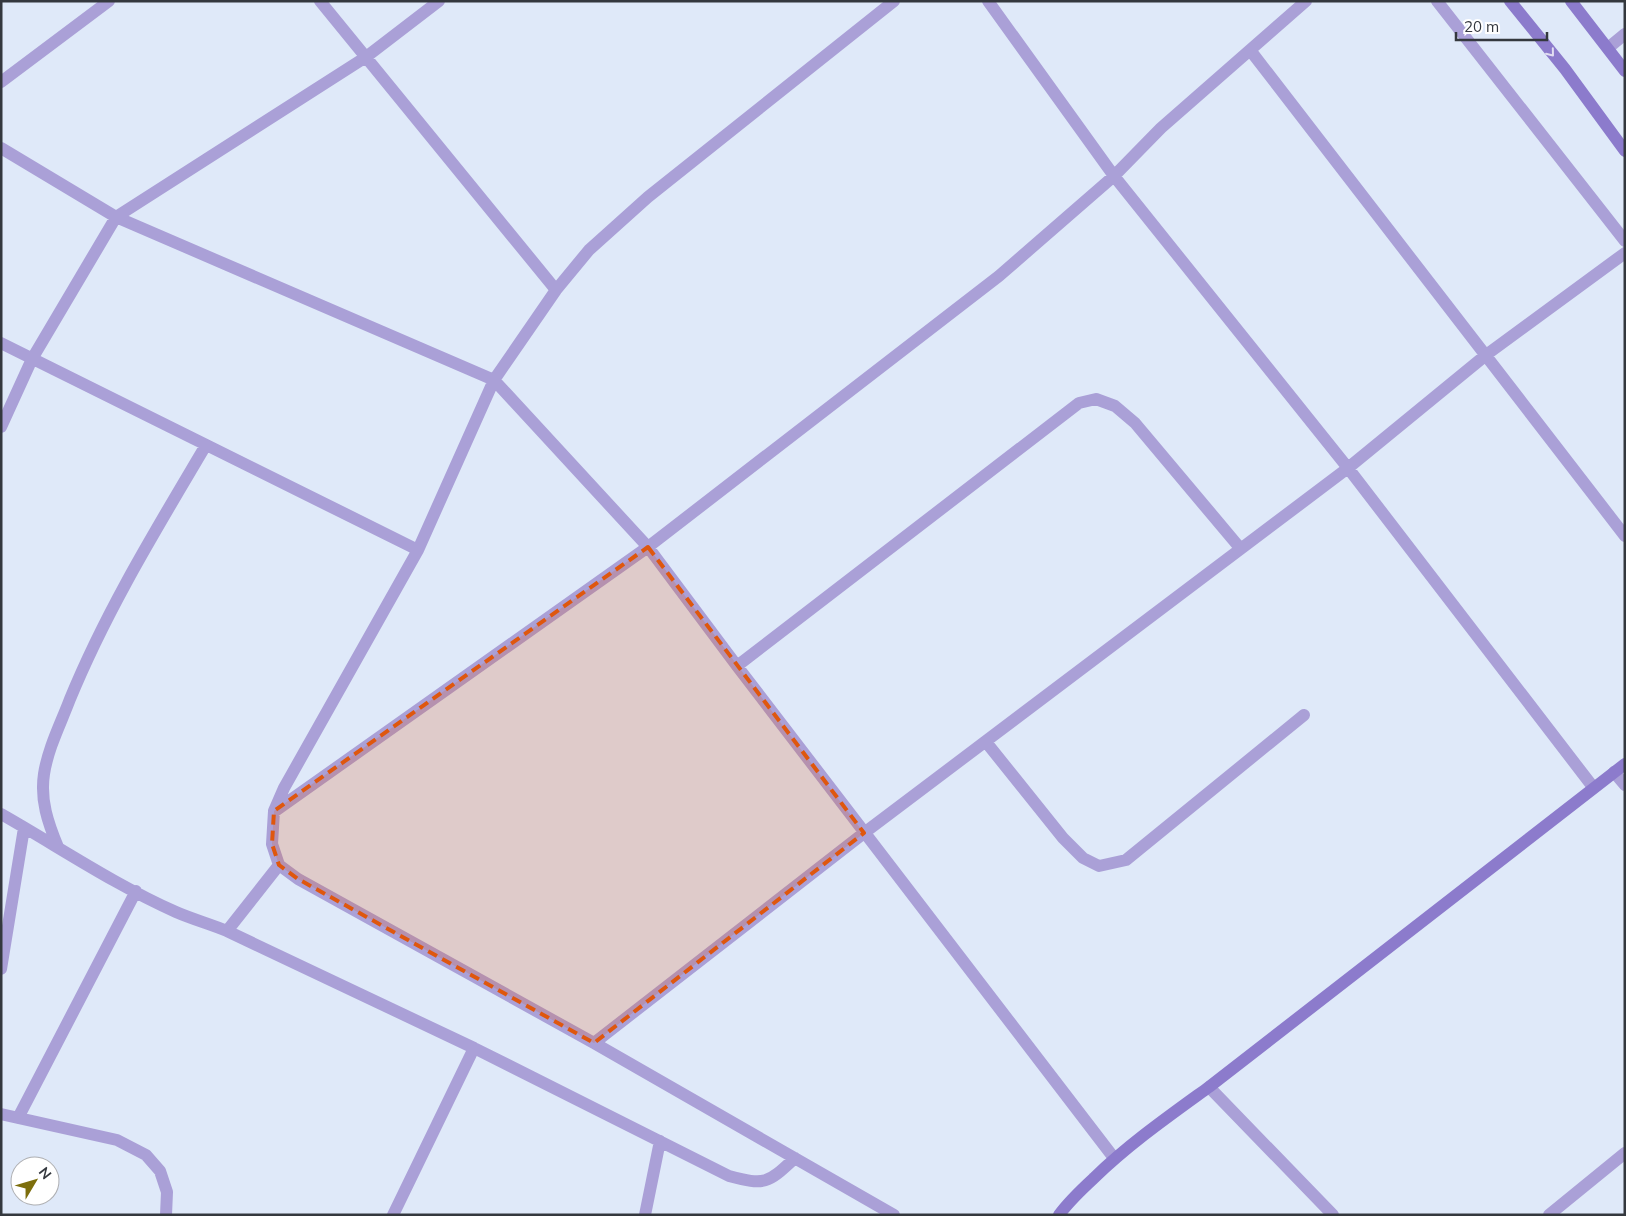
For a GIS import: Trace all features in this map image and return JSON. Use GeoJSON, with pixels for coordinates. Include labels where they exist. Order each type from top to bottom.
{"type":"FeatureCollection","features":[{"type":"Feature","properties":{"kind":"main road"},"geometry":{"type":"LineString","coordinates":[[1510,1],[1565,69],[1625,151]]}},
{"type":"Feature","properties":{"kind":"main road"},"geometry":{"type":"LineString","coordinates":[[1571,1],[1625,71]]}},
{"type":"Feature","properties":{"kind":"main road"},"geometry":{"type":"LineString","coordinates":[[1060,1215],[1068,1203],[1114,1158],[1139,1138],[1209,1087],[1625,764]]}},
{"type":"Feature","properties":{"kind":"street"},"geometry":{"type":"LineString","coordinates":[[1,82],[109,1]]}},
{"type":"Feature","properties":{"kind":"street"},"geometry":{"type":"LineString","coordinates":[[320,1],[556,290]]}},
{"type":"Feature","properties":{"kind":"street"},"geometry":{"type":"LineString","coordinates":[[1,427],[32,359],[116,217],[366,57],[439,1]]}},
{"type":"Feature","properties":{"kind":"street"},"geometry":{"type":"LineString","coordinates":[[894,1],[648,197],[589,250],[556,290],[494,380],[418,550],[284,788],[274,811],[272,844],[279,865],[298,879],[594,1043],[894,1215]]}},
{"type":"Feature","properties":{"kind":"street"},"geometry":{"type":"LineString","coordinates":[[988,1],[1114,176],[1348,468],[1593,787]]}},
{"type":"Feature","properties":{"kind":"street"},"geometry":{"type":"LineString","coordinates":[[274,811],[648,547],[999,276],[1114,176],[1162,128],[1306,1]]}},
{"type":"Feature","properties":{"kind":"street"},"geometry":{"type":"LineString","coordinates":[[1437,1],[1625,241]]}},
{"type":"Feature","properties":{"kind":"street"},"geometry":{"type":"LineString","coordinates":[[1608,48],[1625,34]]}},
{"type":"Feature","properties":{"kind":"street"},"geometry":{"type":"LineString","coordinates":[[1250,50],[1625,536]]}},
{"type":"Feature","properties":{"kind":"street"},"geometry":{"type":"LineString","coordinates":[[1,148],[116,217],[494,380],[648,547],[864,833],[1114,1158]]}},
{"type":"Feature","properties":{"kind":"street"},"geometry":{"type":"LineString","coordinates":[[594,1043],[864,833],[1348,468],[1486,355],[1625,253]]}},
{"type":"Feature","properties":{"kind":"street"},"geometry":{"type":"LineString","coordinates":[[1,343],[418,550]]}},
{"type":"Feature","properties":{"kind":"street"},"geometry":{"type":"LineString","coordinates":[[737,666],[1079,403],[1096,399],[1115,406],[1135,423],[1240,548]]}},
{"type":"Feature","properties":{"kind":"street"},"geometry":{"type":"LineString","coordinates":[[58,847],[48,825],[44,805],[44,774],[55,736],[96,639],[130,574],[206,445]]}},
{"type":"Feature","properties":{"kind":"street"},"geometry":{"type":"LineString","coordinates":[[986,742],[1063,838],[1083,858],[1099,866],[1126,860],[1304,716]]}},
{"type":"Feature","properties":{"kind":"street"},"geometry":{"type":"LineString","coordinates":[[1614,772],[1625,785]]}},
{"type":"Feature","properties":{"kind":"street"},"geometry":{"type":"LineString","coordinates":[[1,814],[176,912],[227,931],[474,1048],[729,1176],[754,1183],[774,1177],[795,1158]]}},
{"type":"Feature","properties":{"kind":"street"},"geometry":{"type":"LineString","coordinates":[[1,969],[24,828]]}},
{"type":"Feature","properties":{"kind":"street"},"geometry":{"type":"LineString","coordinates":[[227,931],[279,865]]}},
{"type":"Feature","properties":{"kind":"street"},"geometry":{"type":"LineString","coordinates":[[18,1118],[136,891]]}},
{"type":"Feature","properties":{"kind":"street"},"geometry":{"type":"LineString","coordinates":[[393,1215],[474,1048]]}},
{"type":"Feature","properties":{"kind":"street"},"geometry":{"type":"LineString","coordinates":[[1209,1087],[1327,1213]]}},
{"type":"Feature","properties":{"kind":"street"},"geometry":{"type":"LineString","coordinates":[[1,1114],[117,1140],[146,1155],[160,1171],[167,1192],[166,1215]]}},
{"type":"Feature","properties":{"kind":"street"},"geometry":{"type":"LineString","coordinates":[[645,1215],[660,1141]]}},
{"type":"Feature","properties":{"kind":"street"},"geometry":{"type":"LineString","coordinates":[[1549,1215],[1625,1153]]}},
{"type":"Feature","properties":{"kind":"highlighted area"},"geometry":{"type":"Polygon","coordinates":[[[648,547],[864,833],[594,1043],[298,879],[279,865],[272,844],[274,811],[648,547]]]}}]}
